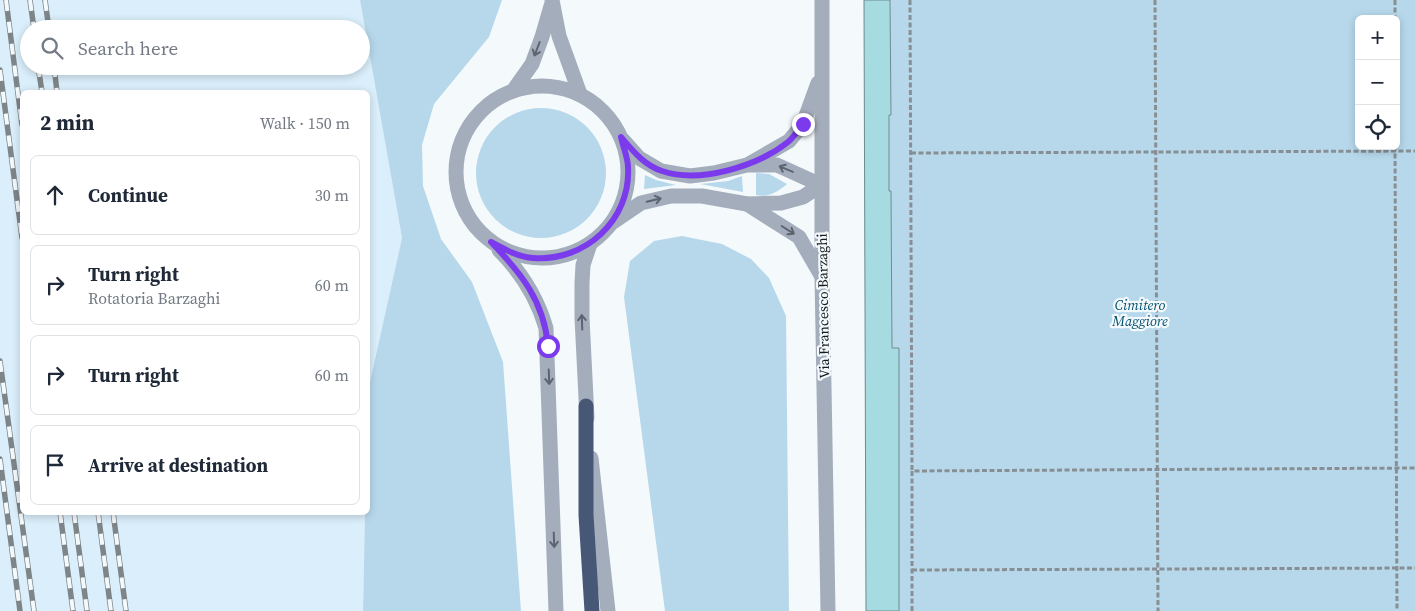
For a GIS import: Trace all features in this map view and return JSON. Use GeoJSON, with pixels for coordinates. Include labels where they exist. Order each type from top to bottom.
{"type":"FeatureCollection","features":[{"type":"Feature","properties":{"kind":"highway"},"geometry":{"type":"LineString","coordinates":[[586,406],[586,514],[592,611]]}},
{"type":"Feature","properties":{"kind":"street","name":"Via Francesco Barzaghi"},"geometry":{"type":"LineString","coordinates":[[822,0],[822,276],[828,611]]}},
{"type":"Feature","properties":{"kind":"street"},"geometry":{"type":"LineString","coordinates":[[513,91],[532,64],[552,2]]}},
{"type":"Feature","properties":{"kind":"street"},"geometry":{"type":"LineString","coordinates":[[552,2],[559,36],[580,94]]}},
{"type":"Feature","properties":{"kind":"street"},"geometry":{"type":"LineString","coordinates":[[747,165],[789,141],[803,124],[822,72]]}},
{"type":"Feature","properties":{"kind":"street"},"geometry":{"type":"LineString","coordinates":[[556,611],[546,328],[535,297],[524,280],[512,263],[480,232],[464,209],[456,181],[458,153],[469,126],[488,105],[513,91],[547,86],[580,94],[604,112],[621,137],[639,158],[661,171],[690,176],[714,173],[747,165],[777,165],[822,185]]}},
{"type":"Feature","properties":{"kind":"street"},"geometry":{"type":"LineString","coordinates":[[612,223],[625,196],[628,166],[621,137]]}},
{"type":"Feature","properties":{"kind":"street"},"geometry":{"type":"LineString","coordinates":[[491,242],[510,252],[532,258],[563,256],[590,244],[612,223],[641,203],[670,196],[702,196],[747,204],[781,203],[803,197],[822,185]]}},
{"type":"Feature","properties":{"kind":"street"},"geometry":{"type":"LineString","coordinates":[[747,204],[799,237],[822,276]]}},
{"type":"Feature","properties":{"kind":"street"},"geometry":{"type":"LineString","coordinates":[[590,244],[583,265],[582,283],[586,406],[608,611]]}},
{"type":"Feature","properties":{"kind":"path"},"geometry":{"type":"LineString","coordinates":[[910,0],[912,611]]}},
{"type":"Feature","properties":{"kind":"path"},"geometry":{"type":"LineString","coordinates":[[1155,0],[1158,611]]}},
{"type":"Feature","properties":{"kind":"path"},"geometry":{"type":"LineString","coordinates":[[1395,0],[1395,15]]}},
{"type":"Feature","properties":{"kind":"path"},"geometry":{"type":"LineString","coordinates":[[911,153],[1355,150]]}},
{"type":"Feature","properties":{"kind":"path"},"geometry":{"type":"LineString","coordinates":[[1395,150],[1397,611]]}},
{"type":"Feature","properties":{"kind":"path"},"geometry":{"type":"LineString","coordinates":[[1400,150],[1415,151]]}},
{"type":"Feature","properties":{"kind":"path"},"geometry":{"type":"LineString","coordinates":[[912,471],[1415,468]]}},
{"type":"Feature","properties":{"kind":"path"},"geometry":{"type":"LineString","coordinates":[[912,570],[1415,568]]}},
{"type":"Feature","properties":{"kind":"shaded area"},"geometry":{"type":"Polygon","coordinates":[[[0,0],[360,0],[364,20],[20,20],[20,75],[370,75],[370,57],[402,238],[370,382],[370,90],[20,90],[20,515],[365,515],[363,611],[0,611],[0,0]]]}},
{"type":"Feature","properties":{"kind":"green space"},"geometry":{"type":"Polygon","coordinates":[[[360,0],[502,0],[489,37],[434,104],[422,145],[423,186],[441,239],[472,282],[503,362],[521,611],[363,611],[365,515],[370,515],[370,382],[402,238],[370,57],[370,20],[364,20],[360,0]]]}},
{"type":"Feature","properties":{"kind":"green space","name":"Cimitero Maggiore"},"geometry":{"type":"Polygon","coordinates":[[[864,0],[1415,0],[1415,611],[866,611],[864,0]]]}},
{"type":"Feature","properties":{"kind":"green space"},"geometry":{"type":"Polygon","coordinates":[[[541,108],[554,109],[566,113],[587,127],[601,148],[605,160],[605,186],[601,198],[587,219],[566,233],[554,237],[541,238],[528,237],[516,233],[495,219],[481,198],[477,186],[476,173],[477,160],[481,148],[495,127],[516,113],[528,109],[541,108]]]}},
{"type":"Feature","properties":{"kind":"green space"},"geometry":{"type":"Polygon","coordinates":[[[756,173],[769,174],[787,184],[773,194],[765,196],[756,195],[756,173]]]}},
{"type":"Feature","properties":{"kind":"green space"},"geometry":{"type":"Polygon","coordinates":[[[645,175],[656,180],[676,185],[644,189],[645,175]]]}},
{"type":"Feature","properties":{"kind":"green space"},"geometry":{"type":"Polygon","coordinates":[[[742,176],[743,192],[700,184],[728,181],[742,176]]]}},
{"type":"Feature","properties":{"kind":"green space"},"geometry":{"type":"Polygon","coordinates":[[[682,236],[722,244],[751,259],[769,278],[786,316],[789,611],[665,611],[624,297],[630,261],[654,241],[682,236]]]}},
{"type":"Feature","properties":{"kind":"building"},"geometry":{"type":"Polygon","coordinates":[[[864,0],[890,0],[891,115],[889,115],[889,191],[891,191],[892,348],[899,348],[899,611],[866,611],[864,0]]]}},
{"type":"Feature","properties":{"kind":"railway"},"geometry":{"type":"LineString","coordinates":[[6,0],[20,109]]}},
{"type":"Feature","properties":{"kind":"railway"},"geometry":{"type":"LineString","coordinates":[[30,0],[33,20]]}},
{"type":"Feature","properties":{"kind":"railway"},"geometry":{"type":"LineString","coordinates":[[45,0],[48,20]]}},
{"type":"Feature","properties":{"kind":"railway"},"geometry":{"type":"LineString","coordinates":[[0,70],[20,223]]}},
{"type":"Feature","properties":{"kind":"railway"},"geometry":{"type":"LineString","coordinates":[[39,75],[42,90]]}},
{"type":"Feature","properties":{"kind":"railway"},"geometry":{"type":"LineString","coordinates":[[55,75],[57,90]]}},
{"type":"Feature","properties":{"kind":"railway"},"geometry":{"type":"LineString","coordinates":[[0,361],[20,508]]}},
{"type":"Feature","properties":{"kind":"railway"},"geometry":{"type":"LineString","coordinates":[[0,459],[20,611]]}},
{"type":"Feature","properties":{"kind":"railway"},"geometry":{"type":"LineString","coordinates":[[21,515],[34,611]]}},
{"type":"Feature","properties":{"kind":"railway"},"geometry":{"type":"LineString","coordinates":[[60,515],[73,611]]}},
{"type":"Feature","properties":{"kind":"railway"},"geometry":{"type":"LineString","coordinates":[[74,515],[87,611]]}},
{"type":"Feature","properties":{"kind":"railway"},"geometry":{"type":"LineString","coordinates":[[98,515],[111,611]]}},
{"type":"Feature","properties":{"kind":"railway"},"geometry":{"type":"LineString","coordinates":[[113,515],[126,611]]}},
{"type":"Feature","properties":{"kind":"route"},"geometry":{"type":"LineString","coordinates":[[548,346],[546,328],[535,297],[512,263],[491,242],[510,252],[532,258],[563,256],[590,244],[612,223],[625,196],[628,166],[621,137],[639,158],[661,171],[690,176],[714,173],[747,165],[773,152],[789,141],[803,124]]}}]}
